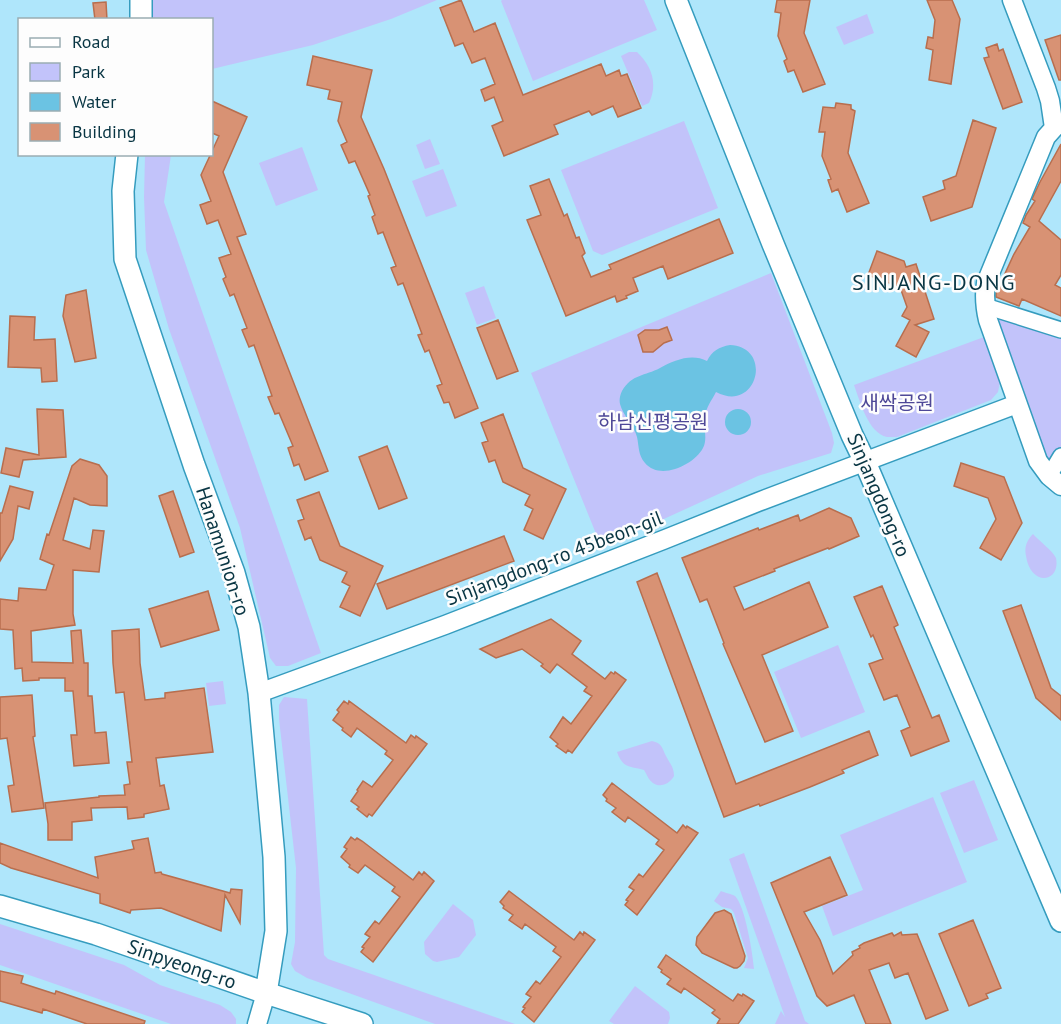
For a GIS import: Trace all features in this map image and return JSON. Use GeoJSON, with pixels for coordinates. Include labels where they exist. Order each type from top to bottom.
{"type":"FeatureCollection","features":[{"type":"Feature","properties":{"kind":"main road"},"geometry":{"type":"LineString","coordinates":[[141,0],[141,18]]}},
{"type":"Feature","properties":{"kind":"main road","name":"Sinjangdong-ro"},"geometry":{"type":"LineString","coordinates":[[676,0],[852,435],[1061,921]]}},
{"type":"Feature","properties":{"kind":"main road","name":"Hanamunion-ro"},"geometry":{"type":"LineString","coordinates":[[127,156],[123,191],[124,259],[194,465],[234,573],[249,627],[259,693],[274,857],[276,931],[266,993]]}},
{"type":"Feature","properties":{"kind":"main road","name":"Sinpyeong-ro"},"geometry":{"type":"LineString","coordinates":[[0,906],[96,934],[362,1024]]}},
{"type":"Feature","properties":{"kind":"street"},"geometry":{"type":"LineString","coordinates":[[1012,0],[1046,88],[1057,131],[1046,136],[986,283],[985,306],[1038,461],[1055,481]]}},
{"type":"Feature","properties":{"kind":"street"},"geometry":{"type":"LineString","coordinates":[[985,306],[1061,330]]}},
{"type":"Feature","properties":{"kind":"street","name":"Sinjangdong-ro 45beon-gil"},"geometry":{"type":"LineString","coordinates":[[259,693],[445,625],[758,502],[1017,404]]}},
{"type":"Feature","properties":{"kind":"street"},"geometry":{"type":"LineString","coordinates":[[1055,481],[1061,456]]}},
{"type":"Feature","properties":{"kind":"street"},"geometry":{"type":"LineString","coordinates":[[257,1024],[266,993]]}},
{"type":"Feature","properties":{"kind":"green space"},"geometry":{"type":"Polygon","coordinates":[[[149,0],[437,0],[391,19],[313,45],[213,69],[213,18],[149,18],[149,0]]]}},
{"type":"Feature","properties":{"kind":"green space"},"geometry":{"type":"Polygon","coordinates":[[[502,0],[644,0],[657,30],[533,81],[502,0]]]}},
{"type":"Feature","properties":{"kind":"green space"},"geometry":{"type":"Polygon","coordinates":[[[867,14],[874,33],[844,45],[836,27],[867,14]]]}},
{"type":"Feature","properties":{"kind":"green space"},"geometry":{"type":"Polygon","coordinates":[[[629,52],[637,52],[642,57],[652,76],[652,96],[649,103],[642,106],[621,56],[629,52]]]}},
{"type":"Feature","properties":{"kind":"green space"},"geometry":{"type":"Polygon","coordinates":[[[684,121],[718,208],[602,255],[593,251],[561,170],[684,121]]]}},
{"type":"Feature","properties":{"kind":"green space"},"geometry":{"type":"Polygon","coordinates":[[[430,139],[440,164],[425,169],[416,145],[430,139]]]}},
{"type":"Feature","properties":{"kind":"green space"},"geometry":{"type":"Polygon","coordinates":[[[302,147],[318,190],[276,206],[259,163],[302,147]]]}},
{"type":"Feature","properties":{"kind":"green space"},"geometry":{"type":"Polygon","coordinates":[[[145,156],[171,156],[164,202],[321,653],[288,666],[276,666],[270,658],[240,528],[169,329],[146,250],[145,156]]]}},
{"type":"Feature","properties":{"kind":"green space"},"geometry":{"type":"Polygon","coordinates":[[[443,169],[457,206],[426,217],[412,181],[443,169]]]}},
{"type":"Feature","properties":{"kind":"green space","name":"하남신평공원"},"geometry":{"type":"Polygon","coordinates":[[[771,273],[832,433],[834,443],[831,453],[758,476],[601,546],[531,373],[771,273]]]}},
{"type":"Feature","properties":{"kind":"green space"},"geometry":{"type":"Polygon","coordinates":[[[484,286],[496,318],[477,325],[465,293],[484,286]]]}},
{"type":"Feature","properties":{"kind":"green space"},"geometry":{"type":"Polygon","coordinates":[[[985,306],[1061,330],[1061,456],[1049,476],[985,306]]]}},
{"type":"Feature","properties":{"kind":"green space","name":"새싹공원"},"geometry":{"type":"Polygon","coordinates":[[[984,337],[1000,382],[998,392],[991,400],[897,437],[880,434],[870,423],[854,385],[984,337]]]}},
{"type":"Feature","properties":{"kind":"green space"},"geometry":{"type":"Polygon","coordinates":[[[1033,534],[1056,558],[1054,572],[1045,578],[1034,573],[1026,556],[1026,547],[1033,534]]]}},
{"type":"Feature","properties":{"kind":"green space"},"geometry":{"type":"Polygon","coordinates":[[[838,645],[865,712],[801,738],[774,672],[838,645]]]}},
{"type":"Feature","properties":{"kind":"green space"},"geometry":{"type":"Polygon","coordinates":[[[223,681],[226,704],[209,706],[206,683],[223,681]]]}},
{"type":"Feature","properties":{"kind":"green space"},"geometry":{"type":"Polygon","coordinates":[[[284,697],[307,699],[324,955],[328,959],[515,1024],[435,1024],[307,978],[295,971],[291,964],[295,942],[296,868],[279,719],[279,705],[284,697]]]}},
{"type":"Feature","properties":{"kind":"green space"},"geometry":{"type":"Polygon","coordinates":[[[652,741],[661,746],[673,770],[672,779],[663,785],[652,782],[644,770],[624,764],[617,752],[652,741]]]}},
{"type":"Feature","properties":{"kind":"green space"},"geometry":{"type":"Polygon","coordinates":[[[974,780],[998,840],[964,853],[940,793],[974,780]]]}},
{"type":"Feature","properties":{"kind":"green space"},"geometry":{"type":"Polygon","coordinates":[[[933,797],[967,882],[833,936],[822,906],[863,890],[840,835],[933,797]]]}},
{"type":"Feature","properties":{"kind":"green space"},"geometry":{"type":"Polygon","coordinates":[[[744,853],[805,1021],[809,1024],[775,1024],[781,1011],[785,1017],[729,859],[744,853]]]}},
{"type":"Feature","properties":{"kind":"green space"},"geometry":{"type":"Polygon","coordinates":[[[721,891],[735,896],[739,901],[748,931],[754,969],[744,968],[748,958],[734,913],[731,909],[722,907],[714,901],[721,891]]]}},
{"type":"Feature","properties":{"kind":"green space"},"geometry":{"type":"Polygon","coordinates":[[[453,904],[473,920],[476,935],[459,957],[433,961],[425,954],[424,942],[453,904]]]}},
{"type":"Feature","properties":{"kind":"green space"},"geometry":{"type":"Polygon","coordinates":[[[0,924],[124,965],[160,985],[220,1005],[231,1012],[236,1019],[236,1024],[171,1024],[0,965],[0,924]]]}},
{"type":"Feature","properties":{"kind":"green space"},"geometry":{"type":"Polygon","coordinates":[[[635,986],[669,1012],[668,1024],[614,1024],[609,1021],[635,986]]]}},
{"type":"Feature","properties":{"kind":"water"},"geometry":{"type":"Polygon","coordinates":[[[730,345],[744,348],[752,356],[756,367],[755,378],[750,387],[742,394],[730,396],[716,392],[706,413],[703,448],[692,460],[668,471],[651,468],[641,457],[636,433],[621,408],[622,391],[634,378],[671,362],[689,358],[707,361],[716,350],[730,345]]]}},
{"type":"Feature","properties":{"kind":"water"},"geometry":{"type":"Polygon","coordinates":[[[738,409],[747,413],[751,422],[747,431],[738,435],[729,431],[725,422],[729,413],[738,409]]]}},
{"type":"Feature","properties":{"kind":"building"},"geometry":{"type":"Polygon","coordinates":[[[461,0],[474,32],[495,23],[523,95],[601,64],[606,76],[619,70],[621,76],[627,74],[641,108],[618,117],[613,106],[592,115],[589,111],[554,125],[558,134],[504,156],[492,126],[503,121],[494,97],[485,101],[481,90],[495,84],[485,58],[472,63],[463,43],[455,46],[440,8],[461,0]]]}},
{"type":"Feature","properties":{"kind":"building"},"geometry":{"type":"Polygon","coordinates":[[[777,0],[810,0],[804,33],[825,84],[803,92],[794,70],[788,72],[784,61],[787,59],[778,36],[781,13],[775,12],[777,0]]]}},
{"type":"Feature","properties":{"kind":"building"},"geometry":{"type":"Polygon","coordinates":[[[927,0],[952,0],[960,19],[951,84],[929,80],[933,50],[926,48],[928,37],[933,38],[935,20],[927,0]]]}},
{"type":"Feature","properties":{"kind":"building"},"geometry":{"type":"Polygon","coordinates":[[[106,2],[107,18],[95,18],[93,3],[106,2]]]}},
{"type":"Feature","properties":{"kind":"building"},"geometry":{"type":"Polygon","coordinates":[[[1061,35],[1061,80],[1059,80],[1045,40],[1061,35]]]}},
{"type":"Feature","properties":{"kind":"building"},"geometry":{"type":"Polygon","coordinates":[[[997,44],[999,51],[1003,49],[1022,102],[1003,109],[984,58],[989,57],[986,48],[997,44]]]}},
{"type":"Feature","properties":{"kind":"building"},"geometry":{"type":"Polygon","coordinates":[[[313,56],[372,70],[361,117],[384,169],[478,408],[455,418],[449,402],[444,403],[437,386],[442,384],[429,350],[425,352],[418,335],[422,334],[403,283],[398,285],[391,268],[396,266],[383,232],[378,234],[372,217],[375,215],[368,196],[370,195],[355,161],[349,163],[341,145],[347,142],[338,121],[342,102],[328,99],[330,90],[307,85],[313,56]]]}},
{"type":"Feature","properties":{"kind":"building"},"geometry":{"type":"Polygon","coordinates":[[[213,101],[247,117],[223,172],[246,234],[237,237],[328,471],[305,480],[299,464],[294,466],[288,448],[293,446],[279,413],[275,414],[268,397],[272,396],[254,345],[249,347],[242,330],[247,328],[234,294],[230,296],[223,279],[226,277],[219,258],[231,254],[218,220],[207,224],[200,205],[211,201],[201,175],[210,156],[213,156],[213,149],[219,136],[213,133],[213,101]]]}},
{"type":"Feature","properties":{"kind":"building"},"geometry":{"type":"Polygon","coordinates":[[[836,103],[851,105],[851,109],[855,111],[848,153],[869,203],[847,212],[838,189],[832,192],[828,180],[831,179],[822,156],[825,132],[819,132],[823,107],[835,108],[836,103]]]}},
{"type":"Feature","properties":{"kind":"building"},"geometry":{"type":"Polygon","coordinates":[[[973,120],[996,128],[972,207],[931,221],[923,197],[945,189],[943,181],[956,176],[973,120]]]}},
{"type":"Feature","properties":{"kind":"building"},"geometry":{"type":"Polygon","coordinates":[[[1061,144],[1061,181],[1039,221],[1061,240],[1061,275],[1055,285],[1061,288],[1061,316],[1022,299],[1019,306],[996,297],[996,293],[1014,254],[1030,227],[1023,223],[1035,201],[1032,199],[1040,182],[1061,144]]]}},
{"type":"Feature","properties":{"kind":"building"},"geometry":{"type":"Polygon","coordinates":[[[549,179],[564,216],[567,214],[576,238],[579,237],[585,253],[582,256],[591,277],[611,269],[609,265],[719,219],[733,253],[668,279],[663,266],[633,278],[638,291],[626,296],[627,298],[617,302],[615,296],[566,316],[527,220],[541,215],[530,186],[549,179]]]}},
{"type":"Feature","properties":{"kind":"building"},"geometry":{"type":"Polygon","coordinates":[[[877,251],[904,261],[906,267],[916,264],[934,319],[915,325],[929,332],[916,357],[896,346],[910,320],[902,316],[907,307],[900,287],[868,275],[877,251]]]}},
{"type":"Feature","properties":{"kind":"building"},"geometry":{"type":"Polygon","coordinates":[[[86,290],[96,358],[75,362],[63,316],[66,295],[86,290]]]}},
{"type":"Feature","properties":{"kind":"building"},"geometry":{"type":"Polygon","coordinates":[[[10,316],[35,317],[34,340],[55,339],[57,381],[42,382],[41,368],[8,367],[10,316]]]}},
{"type":"Feature","properties":{"kind":"building"},"geometry":{"type":"Polygon","coordinates":[[[498,320],[518,371],[497,379],[477,328],[498,320]]]}},
{"type":"Feature","properties":{"kind":"building"},"geometry":{"type":"Polygon","coordinates":[[[667,327],[672,340],[653,352],[643,352],[638,335],[645,330],[659,330],[667,327]]]}},
{"type":"Feature","properties":{"kind":"building"},"geometry":{"type":"Polygon","coordinates":[[[37,409],[63,410],[66,457],[23,460],[19,477],[1,473],[6,448],[39,455],[37,409]]]}},
{"type":"Feature","properties":{"kind":"building"},"geometry":{"type":"Polygon","coordinates":[[[503,414],[523,468],[566,489],[543,539],[524,530],[533,509],[525,505],[530,495],[503,482],[495,460],[489,462],[482,443],[488,441],[481,423],[503,414]]]}},
{"type":"Feature","properties":{"kind":"building"},"geometry":{"type":"Polygon","coordinates":[[[387,446],[407,498],[379,509],[359,457],[387,446]]]}},
{"type":"Feature","properties":{"kind":"building"},"geometry":{"type":"Polygon","coordinates":[[[80,459],[99,465],[107,476],[107,506],[90,505],[74,498],[63,540],[90,549],[93,530],[104,531],[99,572],[73,570],[75,625],[31,631],[32,662],[73,663],[71,631],[81,630],[84,663],[88,663],[88,696],[92,696],[95,733],[106,732],[109,763],[74,766],[71,735],[77,735],[73,691],[65,691],[65,678],[39,678],[39,680],[23,681],[22,668],[15,669],[13,630],[0,629],[0,599],[18,601],[19,588],[46,590],[54,565],[40,559],[72,466],[80,459]]]}},
{"type":"Feature","properties":{"kind":"building"},"geometry":{"type":"Polygon","coordinates":[[[961,463],[1004,477],[1022,523],[1001,560],[980,548],[996,519],[988,498],[954,486],[961,463]]]}},
{"type":"Feature","properties":{"kind":"building"},"geometry":{"type":"Polygon","coordinates":[[[10,486],[33,492],[29,509],[18,506],[13,539],[0,561],[0,513],[2,513],[10,486]]]}},
{"type":"Feature","properties":{"kind":"building"},"geometry":{"type":"Polygon","coordinates":[[[173,491],[194,552],[180,557],[159,496],[173,491]]]}},
{"type":"Feature","properties":{"kind":"building"},"geometry":{"type":"Polygon","coordinates":[[[319,492],[340,546],[383,566],[360,616],[340,607],[350,586],[342,582],[347,572],[320,560],[311,537],[305,540],[298,521],[304,519],[297,500],[319,492]]]}},
{"type":"Feature","properties":{"kind":"building"},"geometry":{"type":"Polygon","coordinates":[[[829,508],[851,518],[859,536],[734,587],[744,610],[809,582],[828,627],[762,655],[793,731],[765,742],[723,644],[707,599],[700,602],[682,558],[758,528],[759,530],[798,515],[800,521],[829,508]]]}},
{"type":"Feature","properties":{"kind":"building"},"geometry":{"type":"Polygon","coordinates":[[[504,536],[514,561],[387,609],[377,584],[504,536]]]}},
{"type":"Feature","properties":{"kind":"building"},"geometry":{"type":"Polygon","coordinates":[[[657,573],[736,784],[869,731],[878,755],[842,770],[844,773],[810,787],[724,817],[637,582],[657,573]]]}},
{"type":"Feature","properties":{"kind":"building"},"geometry":{"type":"Polygon","coordinates":[[[882,586],[898,625],[894,627],[932,718],[939,715],[949,741],[911,756],[901,731],[910,727],[897,695],[884,700],[869,664],[883,659],[854,597],[882,586]]]}},
{"type":"Feature","properties":{"kind":"building"},"geometry":{"type":"Polygon","coordinates":[[[208,591],[219,630],[161,647],[149,609],[208,591]]]}},
{"type":"Feature","properties":{"kind":"building"},"geometry":{"type":"Polygon","coordinates":[[[1021,605],[1051,688],[1061,696],[1061,720],[1036,698],[1003,611],[1021,605]]]}},
{"type":"Feature","properties":{"kind":"building"},"geometry":{"type":"Polygon","coordinates":[[[551,619],[581,641],[572,654],[605,679],[611,672],[614,674],[615,672],[626,680],[572,753],[568,750],[566,753],[556,746],[558,744],[550,737],[563,717],[571,724],[592,696],[584,691],[587,687],[557,664],[550,673],[541,666],[543,664],[522,649],[496,658],[480,649],[551,619]]]}},
{"type":"Feature","properties":{"kind":"building"},"geometry":{"type":"Polygon","coordinates":[[[139,629],[140,663],[145,700],[165,698],[165,693],[204,688],[213,752],[156,758],[160,786],[164,785],[169,809],[144,814],[144,817],[128,819],[127,807],[91,808],[92,820],[72,822],[72,840],[48,840],[45,803],[125,795],[124,785],[130,784],[127,762],[132,762],[124,692],[116,693],[112,631],[139,629]]]}},
{"type":"Feature","properties":{"kind":"building"},"geometry":{"type":"Polygon","coordinates":[[[32,695],[35,736],[33,737],[44,808],[12,812],[8,786],[14,785],[7,738],[0,739],[0,697],[32,695]]]}},
{"type":"Feature","properties":{"kind":"building"},"geometry":{"type":"Polygon","coordinates":[[[344,701],[348,704],[349,701],[406,743],[411,735],[427,744],[372,816],[369,814],[367,817],[351,801],[363,781],[372,787],[393,760],[385,754],[387,751],[357,728],[351,737],[333,720],[344,701]]]}},
{"type":"Feature","properties":{"kind":"building"},"geometry":{"type":"Polygon","coordinates":[[[612,783],[677,833],[683,825],[698,833],[637,915],[625,905],[634,890],[629,887],[639,874],[643,877],[664,850],[656,844],[659,840],[628,817],[625,822],[612,812],[616,808],[606,801],[603,795],[612,783]]]}},
{"type":"Feature","properties":{"kind":"building"},"geometry":{"type":"Polygon","coordinates":[[[351,837],[362,841],[413,880],[419,872],[422,875],[424,872],[434,881],[373,962],[361,952],[370,937],[365,934],[375,921],[379,924],[400,897],[392,891],[395,887],[365,865],[358,873],[349,867],[350,865],[341,857],[351,837]]]}},
{"type":"Feature","properties":{"kind":"building"},"geometry":{"type":"Polygon","coordinates":[[[148,838],[155,873],[161,872],[230,893],[231,889],[242,890],[240,923],[225,895],[221,931],[161,908],[131,910],[130,913],[100,903],[100,894],[0,863],[0,843],[98,878],[95,857],[134,849],[132,841],[148,838]]]}},
{"type":"Feature","properties":{"kind":"building"},"geometry":{"type":"Polygon","coordinates":[[[830,857],[847,895],[804,912],[820,940],[833,974],[853,955],[852,952],[864,943],[892,933],[894,936],[901,932],[902,935],[917,934],[948,1010],[926,1019],[908,973],[895,978],[889,963],[869,970],[891,1024],[866,1024],[854,995],[827,1006],[817,996],[771,883],[830,857]]]}},
{"type":"Feature","properties":{"kind":"building"},"geometry":{"type":"Polygon","coordinates":[[[509,891],[574,940],[580,932],[583,935],[584,932],[595,940],[534,1022],[522,1012],[531,997],[526,994],[536,981],[540,984],[561,957],[553,951],[556,947],[525,924],[522,929],[509,920],[513,915],[503,908],[500,902],[509,891]]]}},
{"type":"Feature","properties":{"kind":"building"},"geometry":{"type":"Polygon","coordinates":[[[724,910],[731,914],[745,956],[744,961],[737,968],[702,953],[696,945],[697,937],[715,913],[724,910]]]}},
{"type":"Feature","properties":{"kind":"building"},"geometry":{"type":"Polygon","coordinates":[[[973,920],[1001,988],[986,994],[988,998],[969,1006],[939,934],[973,920]]]}},
{"type":"Feature","properties":{"kind":"building"},"geometry":{"type":"Polygon","coordinates":[[[666,955],[733,1001],[738,994],[742,996],[743,994],[754,1001],[738,1024],[717,1024],[720,1019],[712,1013],[715,1010],[684,988],[681,993],[667,984],[671,979],[658,967],[666,955]]]}},
{"type":"Feature","properties":{"kind":"building"},"geometry":{"type":"Polygon","coordinates":[[[0,971],[23,976],[21,983],[55,994],[56,991],[145,1021],[144,1024],[87,1024],[43,1009],[42,1013],[0,1001],[0,971]]]}},
{"type":"Feature","properties":{"kind":"district","name":"SINJANG-DONG"},"geometry":{"type":"Point","coordinates":[934,282]}}]}
